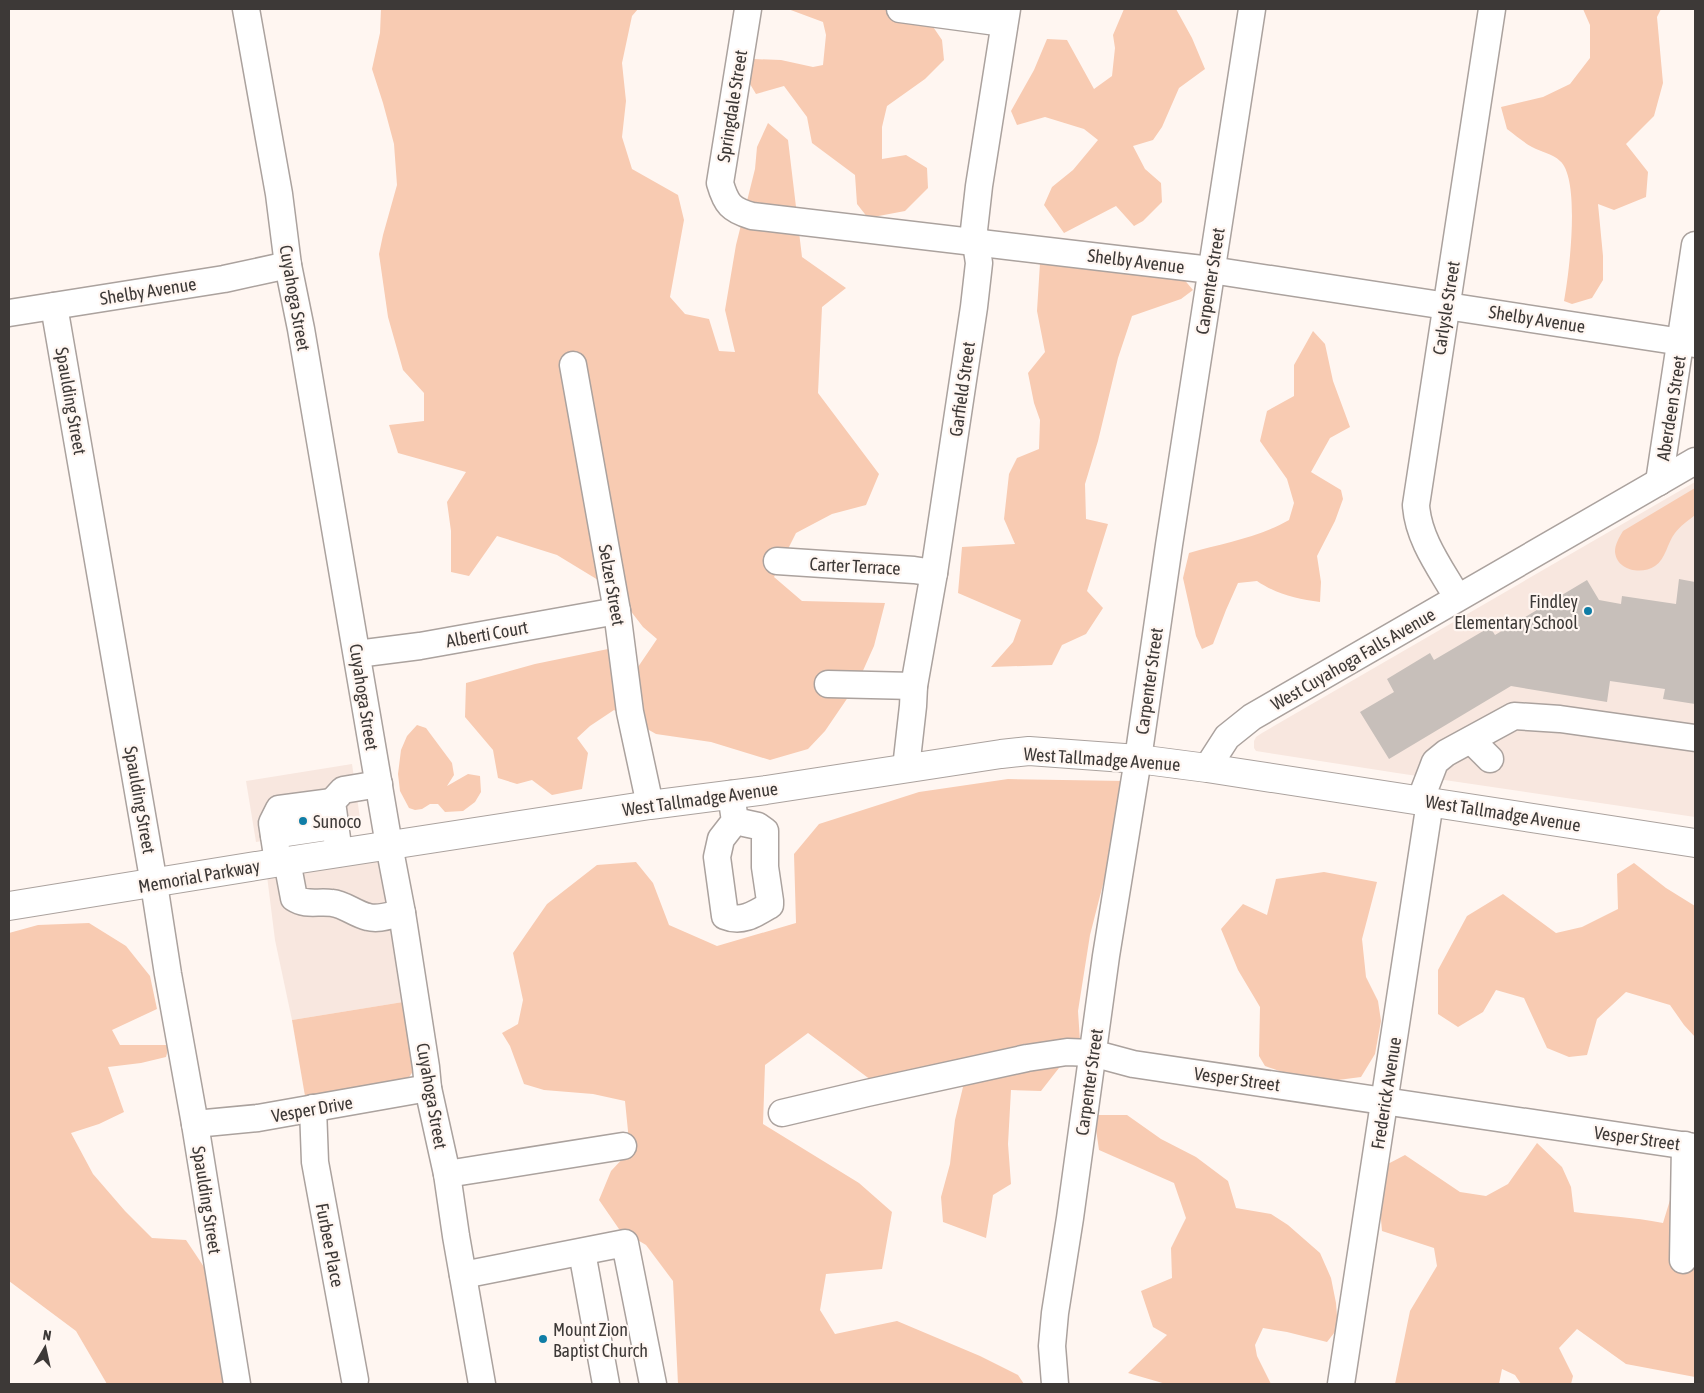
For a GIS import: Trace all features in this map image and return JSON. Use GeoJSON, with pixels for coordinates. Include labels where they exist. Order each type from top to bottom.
{"type":"FeatureCollection","features":[{"type":"Feature","properties":{"kind":"main road","name":"West Tallmadge Avenue"},"geometry":{"type":"LineString","coordinates":[[389,845],[650,805],[1028,751],[1138,759],[1207,768],[1695,843]]}},
{"type":"Feature","properties":{"kind":"main road","name":"Memorial Parkway"},"geometry":{"type":"LineString","coordinates":[[9,906],[389,845]]}},
{"type":"Feature","properties":{"kind":"street","name":"Cuyahoga Street"},"geometry":{"type":"LineString","coordinates":[[246,9],[279,194],[288,265],[301,329],[402,913],[428,1088],[447,1174],[482,1384]]}},
{"type":"Feature","properties":{"kind":"street","name":"Springdale Street"},"geometry":{"type":"LineString","coordinates":[[727,202],[720,183],[748,9]]}},
{"type":"Feature","properties":{"kind":"street"},"geometry":{"type":"LineString","coordinates":[[900,9],[1006,16]]}},
{"type":"Feature","properties":{"kind":"street","name":"Carpenter Street"},"geometry":{"type":"LineString","coordinates":[[1056,1384],[1052,1346],[1054,1313],[1070,1218],[1092,1053],[1252,9]]}},
{"type":"Feature","properties":{"kind":"street","name":"Carlysle Street"},"geometry":{"type":"LineString","coordinates":[[1457,597],[1421,533],[1416,519],[1416,505],[1492,9]]}},
{"type":"Feature","properties":{"kind":"street","name":"Garfield Street"},"geometry":{"type":"LineString","coordinates":[[906,768],[914,686],[934,573],[974,307],[979,263],[974,230],[979,186],[1006,16]]}},
{"type":"Feature","properties":{"kind":"street","name":"Shelby Avenue"},"geometry":{"type":"LineString","coordinates":[[727,202],[739,212],[752,216],[1211,270],[1688,342]]}},
{"type":"Feature","properties":{"kind":"street","name":"Aberdeen Street"},"geometry":{"type":"LineString","coordinates":[[1660,482],[1688,342],[1695,245]]}},
{"type":"Feature","properties":{"kind":"street","name":"Shelby Avenue"},"geometry":{"type":"LineString","coordinates":[[9,313],[224,279],[288,265]]}},
{"type":"Feature","properties":{"kind":"street","name":"Spaulding Street"},"geometry":{"type":"LineString","coordinates":[[54,306],[195,1124],[237,1384]]}},
{"type":"Feature","properties":{"kind":"street","name":"Selzer Street"},"geometry":{"type":"LineString","coordinates":[[573,365],[617,611],[630,712],[650,805]]}},
{"type":"Feature","properties":{"kind":"street","name":"West Cuyahoga Falls Avenue"},"geometry":{"type":"LineString","coordinates":[[1207,768],[1227,737],[1252,717],[1695,461]]}},
{"type":"Feature","properties":{"kind":"street","name":"Carter Terrace"},"geometry":{"type":"LineString","coordinates":[[777,561],[934,573]]}},
{"type":"Feature","properties":{"kind":"street","name":"Alberti Court"},"geometry":{"type":"LineString","coordinates":[[358,654],[420,646],[617,611]]}},
{"type":"Feature","properties":{"kind":"street"},"geometry":{"type":"LineString","coordinates":[[828,684],[914,686]]}},
{"type":"Feature","properties":{"kind":"street","name":"Frederick Avenue"},"geometry":{"type":"LineString","coordinates":[[1341,1384],[1384,1102],[1425,802],[1435,762],[1446,753],[1514,716],[1560,719],[1695,738]]}},
{"type":"Feature","properties":{"kind":"street"},"geometry":{"type":"LineString","coordinates":[[1471,740],[1490,759]]}},
{"type":"Feature","properties":{"kind":"street"},"geometry":{"type":"LineString","coordinates":[[339,853],[333,814],[343,790],[379,784]]}},
{"type":"Feature","properties":{"kind":"street"},"geometry":{"type":"LineString","coordinates":[[731,794],[735,821]]}},
{"type":"Feature","properties":{"kind":"street"},"geometry":{"type":"LineString","coordinates":[[333,814],[279,809],[272,823],[294,898],[305,903],[333,903],[368,917],[378,918],[402,913]]}},
{"type":"Feature","properties":{"kind":"street","name":"Vesper Street"},"geometry":{"type":"LineString","coordinates":[[782,1113],[1027,1058],[1067,1052],[1092,1053],[1133,1064],[1690,1146]]}},
{"type":"Feature","properties":{"kind":"street","name":"Vesper Drive"},"geometry":{"type":"LineString","coordinates":[[195,1124],[258,1118],[428,1088]]}},
{"type":"Feature","properties":{"kind":"street","name":"Furbee Place"},"geometry":{"type":"LineString","coordinates":[[313,1108],[315,1162],[355,1380]]}},
{"type":"Feature","properties":{"kind":"street"},"geometry":{"type":"LineString","coordinates":[[447,1174],[623,1146]]}},
{"type":"Feature","properties":{"kind":"street"},"geometry":{"type":"LineString","coordinates":[[1683,1260],[1690,1146]]}},
{"type":"Feature","properties":{"kind":"street"},"geometry":{"type":"LineString","coordinates":[[463,1275],[626,1243],[653,1384]]}},
{"type":"Feature","properties":{"kind":"street"},"geometry":{"type":"LineString","coordinates":[[582,1252],[606,1384]]}},
{"type":"Feature","properties":{"kind":"shaded area"},"geometry":{"type":"Polygon","coordinates":[[[381,9],[638,9],[632,16],[622,63],[626,101],[622,137],[632,169],[678,195],[684,220],[670,297],[685,314],[709,319],[719,351],[735,352],[725,310],[736,245],[755,169],[757,147],[768,123],[788,140],[802,257],[846,288],[822,307],[818,393],[879,474],[866,505],[832,514],[796,533],[774,577],[802,601],[885,603],[874,646],[857,684],[825,731],[808,749],[770,760],[711,742],[656,734],[614,710],[590,726],[577,738],[588,753],[582,789],[552,795],[532,780],[517,784],[498,778],[493,750],[465,717],[466,683],[535,664],[608,649],[638,667],[657,639],[643,627],[623,601],[603,583],[557,555],[497,536],[469,576],[451,572],[451,531],[447,502],[466,472],[398,453],[389,425],[424,421],[424,393],[403,370],[388,317],[379,254],[397,185],[394,144],[372,69],[380,33],[381,9]]]}},
{"type":"Feature","properties":{"kind":"shaded area"},"geometry":{"type":"Polygon","coordinates":[[[788,9],[921,9],[942,40],[944,60],[925,79],[887,106],[882,127],[882,159],[906,155],[927,168],[928,188],[905,211],[868,218],[857,204],[855,175],[812,143],[807,117],[784,86],[756,94],[747,79],[753,59],[781,60],[813,67],[823,65],[826,35],[823,22],[788,9]]]}},
{"type":"Feature","properties":{"kind":"shaded area"},"geometry":{"type":"Polygon","coordinates":[[[1124,9],[1176,9],[1192,38],[1205,69],[1179,88],[1162,127],[1153,140],[1133,146],[1145,169],[1161,183],[1162,202],[1143,221],[1134,226],[1116,206],[1064,233],[1044,205],[1052,187],[1073,170],[1098,140],[1084,129],[1045,117],[1017,125],[1011,111],[1034,70],[1047,39],[1067,40],[1094,89],[1112,76],[1115,48],[1113,35],[1124,9]]]}},
{"type":"Feature","properties":{"kind":"shaded area"},"geometry":{"type":"Polygon","coordinates":[[[1583,9],[1661,9],[1657,17],[1663,83],[1654,116],[1626,144],[1648,172],[1646,197],[1614,210],[1598,204],[1603,256],[1603,280],[1592,298],[1572,304],[1564,301],[1572,228],[1570,187],[1566,171],[1560,161],[1529,145],[1507,129],[1501,107],[1543,97],[1570,84],[1590,58],[1590,25],[1583,9]]]}},
{"type":"Feature","properties":{"kind":"shaded area"},"geometry":{"type":"Polygon","coordinates":[[[1040,263],[1182,277],[1193,290],[1181,299],[1132,316],[1118,358],[1098,441],[1085,484],[1086,519],[1108,524],[1087,591],[1103,608],[1086,634],[1062,645],[1052,665],[991,667],[1013,642],[1021,620],[958,593],[962,547],[1015,544],[1004,519],[1009,474],[1017,458],[1039,449],[1040,420],[1034,403],[1028,373],[1045,352],[1037,311],[1040,263]]]}},
{"type":"Feature","properties":{"kind":"shaded area"},"geometry":{"type":"Polygon","coordinates":[[[1313,331],[1325,344],[1333,381],[1350,427],[1330,438],[1311,472],[1341,490],[1343,499],[1335,521],[1317,556],[1321,582],[1320,602],[1287,595],[1257,581],[1238,583],[1213,644],[1202,649],[1196,636],[1183,578],[1189,553],[1253,536],[1289,520],[1294,503],[1287,479],[1260,441],[1267,411],[1294,396],[1294,365],[1313,331]]]}},
{"type":"Feature","properties":{"kind":"shaded area"},"geometry":{"type":"Polygon","coordinates":[[[1695,482],[1695,817],[1256,751],[1254,748],[1256,737],[1262,733],[1695,482]]]}},
{"type":"Feature","properties":{"kind":"shaded area"},"geometry":{"type":"Polygon","coordinates":[[[1695,488],[1695,515],[1675,533],[1659,563],[1650,569],[1637,571],[1631,570],[1620,563],[1615,549],[1623,531],[1695,488]]]}},
{"type":"Feature","properties":{"kind":"shaded area"},"geometry":{"type":"Polygon","coordinates":[[[417,725],[426,728],[452,763],[454,775],[447,786],[468,774],[480,776],[481,792],[475,802],[463,811],[445,812],[438,804],[430,804],[422,809],[415,810],[409,808],[400,791],[398,774],[401,750],[407,736],[417,725]]]}},
{"type":"Feature","properties":{"kind":"shaded area"},"geometry":{"type":"Polygon","coordinates":[[[352,764],[361,825],[256,842],[246,781],[352,764]]]}},
{"type":"Feature","properties":{"kind":"shaded area"},"geometry":{"type":"Polygon","coordinates":[[[1008,779],[1125,781],[1111,853],[1090,935],[1078,1011],[1080,1041],[1041,1091],[1011,1090],[1008,1144],[1011,1184],[993,1195],[986,1238],[943,1222],[941,1197],[950,1164],[955,1120],[963,1087],[875,1083],[808,1033],[765,1065],[763,1124],[859,1183],[892,1212],[882,1269],[826,1274],[820,1310],[835,1334],[897,1321],[980,1356],[1018,1375],[1024,1384],[678,1384],[673,1281],[646,1245],[619,1229],[599,1200],[611,1171],[627,1154],[628,1131],[625,1101],[593,1094],[544,1090],[524,1084],[510,1046],[502,1033],[518,1024],[523,1000],[513,953],[547,904],[597,865],[636,862],[653,883],[669,925],[717,946],[796,923],[794,854],[819,824],[919,792],[1008,779]]]}},
{"type":"Feature","properties":{"kind":"shaded area"},"geometry":{"type":"Polygon","coordinates":[[[386,850],[403,1002],[292,1020],[275,940],[266,868],[386,850]]]}},
{"type":"Feature","properties":{"kind":"shaded area"},"geometry":{"type":"Polygon","coordinates":[[[1634,863],[1666,888],[1695,906],[1695,1037],[1670,1005],[1626,992],[1597,1019],[1587,1055],[1569,1057],[1547,1048],[1524,998],[1496,990],[1483,1012],[1458,1027],[1438,1014],[1438,970],[1467,916],[1503,894],[1556,933],[1582,927],[1618,909],[1617,874],[1634,863]]]}},
{"type":"Feature","properties":{"kind":"shaded area"},"geometry":{"type":"Polygon","coordinates":[[[1324,872],[1377,882],[1362,939],[1366,977],[1378,1001],[1381,1021],[1375,1054],[1361,1077],[1315,1083],[1265,1066],[1259,1056],[1260,1007],[1238,970],[1221,929],[1243,904],[1267,915],[1276,879],[1324,872]]]}},
{"type":"Feature","properties":{"kind":"shaded area"},"geometry":{"type":"Polygon","coordinates":[[[89,923],[126,946],[150,976],[157,1009],[112,1030],[120,1045],[169,1045],[166,1057],[141,1063],[108,1067],[124,1112],[99,1124],[71,1133],[93,1174],[125,1211],[152,1238],[186,1240],[206,1270],[210,1303],[220,1321],[243,1384],[107,1384],[76,1331],[9,1281],[9,933],[38,925],[89,923]]]}},
{"type":"Feature","properties":{"kind":"shaded area"},"geometry":{"type":"Polygon","coordinates":[[[403,1002],[416,1067],[405,1083],[305,1096],[292,1020],[403,1002]]]}},
{"type":"Feature","properties":{"kind":"shaded area"},"geometry":{"type":"Polygon","coordinates":[[[1094,1115],[1127,1115],[1161,1139],[1196,1157],[1228,1181],[1236,1208],[1271,1214],[1288,1225],[1320,1253],[1331,1278],[1338,1328],[1327,1342],[1263,1328],[1255,1345],[1257,1356],[1271,1384],[1166,1384],[1128,1373],[1167,1335],[1153,1327],[1141,1291],[1172,1278],[1171,1248],[1186,1218],[1174,1183],[1099,1150],[1094,1115]]]}},
{"type":"Feature","properties":{"kind":"shaded area"},"geometry":{"type":"Polygon","coordinates":[[[1537,1143],[1562,1167],[1571,1187],[1574,1212],[1663,1223],[1677,1177],[1695,1173],[1695,1377],[1626,1364],[1577,1329],[1559,1348],[1573,1376],[1571,1384],[1521,1384],[1515,1375],[1502,1369],[1499,1384],[1395,1384],[1410,1311],[1437,1266],[1434,1248],[1382,1231],[1379,1197],[1382,1167],[1405,1155],[1460,1192],[1486,1196],[1508,1184],[1537,1143]]]}},
{"type":"Feature","properties":{"kind":"building"},"geometry":{"type":"Polygon","coordinates":[[[1679,579],[1695,582],[1695,704],[1663,699],[1665,689],[1610,681],[1607,702],[1511,686],[1389,759],[1360,712],[1394,692],[1387,679],[1430,653],[1434,660],[1490,627],[1495,635],[1587,580],[1599,600],[1621,604],[1622,596],[1676,604],[1679,579]]]}},
{"type":"Feature","properties":{"kind":"place","name":"Findley Elementary School"},"geometry":{"type":"Point","coordinates":[1588,611]}},
{"type":"Feature","properties":{"kind":"place","name":"Sunoco"},"geometry":{"type":"Point","coordinates":[303,821]}},
{"type":"Feature","properties":{"kind":"place","name":"Mount Zion Baptist Church"},"geometry":{"type":"Point","coordinates":[543,1339]}}]}
